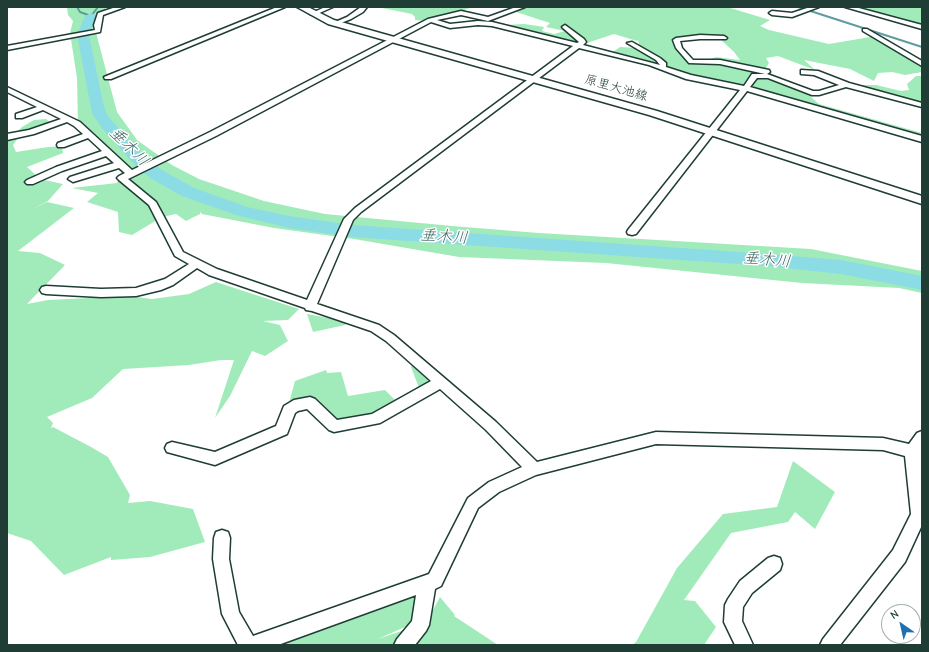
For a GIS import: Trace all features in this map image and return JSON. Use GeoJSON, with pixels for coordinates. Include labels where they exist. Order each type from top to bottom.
{"type":"FeatureCollection","features":[{"type":"Feature","properties":{"kind":"main road","name":"原里大池線"},"geometry":{"type":"LineString","coordinates":[[302,7],[313,14],[336,23],[653,113],[922,200]]}},
{"type":"Feature","properties":{"kind":"street"},"geometry":{"type":"LineString","coordinates":[[7,48],[98,31],[97,25],[100,14],[122,7]]}},
{"type":"Feature","properties":{"kind":"street"},"geometry":{"type":"LineString","coordinates":[[108,77],[282,7]]}},
{"type":"Feature","properties":{"kind":"street"},"geometry":{"type":"LineString","coordinates":[[313,14],[330,7]]}},
{"type":"Feature","properties":{"kind":"street"},"geometry":{"type":"LineString","coordinates":[[336,23],[358,13],[364,7]]}},
{"type":"Feature","properties":{"kind":"street"},"geometry":{"type":"LineString","coordinates":[[522,7],[488,19],[462,13],[447,15],[430,20],[220,130],[122,178],[153,204],[179,254],[213,272],[375,328],[390,338],[491,426],[534,469]]}},
{"type":"Feature","properties":{"kind":"street"},"geometry":{"type":"LineString","coordinates":[[848,7],[922,27]]}},
{"type":"Feature","properties":{"kind":"street"},"geometry":{"type":"LineString","coordinates":[[772,13],[792,15],[810,9]]}},
{"type":"Feature","properties":{"kind":"street"},"geometry":{"type":"LineString","coordinates":[[349,10],[358,13]]}},
{"type":"Feature","properties":{"kind":"street"},"geometry":{"type":"LineString","coordinates":[[430,20],[450,26],[478,23],[492,24],[661,67],[689,77],[744,88],[922,139]]}},
{"type":"Feature","properties":{"kind":"street"},"geometry":{"type":"LineString","coordinates":[[310,306],[350,219],[358,210],[579,46],[583,42],[582,40],[565,27]]}},
{"type":"Feature","properties":{"kind":"street"},"geometry":{"type":"LineString","coordinates":[[865,30],[922,64]]}},
{"type":"Feature","properties":{"kind":"street"},"geometry":{"type":"LineString","coordinates":[[724,38],[700,37],[676,40],[679,48],[691,62],[720,62],[756,69],[781,76],[810,90],[825,92]]}},
{"type":"Feature","properties":{"kind":"street"},"geometry":{"type":"LineString","coordinates":[[630,43],[658,59],[663,63],[661,67]]}},
{"type":"Feature","properties":{"kind":"street"},"geometry":{"type":"LineString","coordinates":[[804,72],[815,73],[846,85],[922,105]]}},
{"type":"Feature","properties":{"kind":"street"},"geometry":{"type":"LineString","coordinates":[[632,232],[744,88],[755,76],[769,76],[810,93],[825,92],[846,85]]}},
{"type":"Feature","properties":{"kind":"street"},"geometry":{"type":"LineString","coordinates":[[7,89],[77,124],[131,174]]}},
{"type":"Feature","properties":{"kind":"street"},"geometry":{"type":"LineString","coordinates":[[19,116],[44,108]]}},
{"type":"Feature","properties":{"kind":"street"},"geometry":{"type":"LineString","coordinates":[[7,137],[31,132],[68,119]]}},
{"type":"Feature","properties":{"kind":"street"},"geometry":{"type":"LineString","coordinates":[[61,145],[89,135]]}},
{"type":"Feature","properties":{"kind":"street"},"geometry":{"type":"LineString","coordinates":[[30,182],[59,169],[108,152]]}},
{"type":"Feature","properties":{"kind":"street"},"geometry":{"type":"LineString","coordinates":[[74,179],[121,164]]}},
{"type":"Feature","properties":{"kind":"street"},"geometry":{"type":"LineString","coordinates":[[46,290],[101,293],[136,292],[157,287],[169,282],[197,263]]}},
{"type":"Feature","properties":{"kind":"street"},"geometry":{"type":"LineString","coordinates":[[172,448],[215,459],[282,430],[289,410],[294,406],[310,403],[334,426],[375,419],[441,382]]}},
{"type":"Feature","properties":{"kind":"street"},"geometry":{"type":"LineString","coordinates":[[829,645],[854,610],[899,556],[919,514],[917,454],[922,437]]}},
{"type":"Feature","properties":{"kind":"street"},"geometry":{"type":"LineString","coordinates":[[253,645],[435,580],[473,503],[494,487],[534,469],[656,438],[883,444],[917,454]]}},
{"type":"Feature","properties":{"kind":"street"},"geometry":{"type":"LineString","coordinates":[[222,538],[221,560],[231,614],[248,645]]}},
{"type":"Feature","properties":{"kind":"street"},"geometry":{"type":"LineString","coordinates":[[744,645],[733,622],[734,605],[746,587],[774,564]]}},
{"type":"Feature","properties":{"kind":"street"},"geometry":{"type":"LineString","coordinates":[[404,645],[420,625],[427,583]]}},
{"type":"Feature","properties":{"kind":"green space"},"geometry":{"type":"Polygon","coordinates":[[[67,7],[107,7],[101,13],[94,25],[117,112],[137,140],[172,165],[199,179],[264,201],[325,214],[452,226],[539,233],[811,249],[922,271],[922,293],[899,288],[802,283],[606,263],[459,257],[354,239],[274,228],[202,214],[200,212],[200,214],[186,221],[176,214],[162,217],[132,235],[119,232],[118,212],[87,202],[98,193],[72,188],[117,183],[123,168],[78,125],[77,78],[70,33],[73,21],[68,15],[67,7]]]}},
{"type":"Feature","properties":{"kind":"green space"},"geometry":{"type":"Polygon","coordinates":[[[377,7],[475,7],[466,9],[461,13],[443,15],[426,21],[415,20],[415,17],[412,14],[377,7]]]}},
{"type":"Feature","properties":{"kind":"green space"},"geometry":{"type":"Polygon","coordinates":[[[512,7],[727,7],[770,20],[760,26],[769,30],[829,44],[876,36],[922,67],[922,72],[905,75],[892,72],[878,73],[874,81],[850,69],[804,60],[815,70],[778,56],[766,58],[769,63],[766,68],[766,72],[783,78],[780,79],[809,92],[812,98],[819,104],[922,133],[922,138],[739,88],[689,77],[663,67],[663,63],[637,47],[639,45],[638,40],[637,41],[614,34],[587,43],[584,39],[565,31],[546,27],[550,23],[513,11],[516,8],[512,7]],[[719,38],[674,42],[691,62],[696,64],[716,57],[740,60],[719,38]]]}},
{"type":"Feature","properties":{"kind":"green space"},"geometry":{"type":"Polygon","coordinates":[[[849,7],[922,7],[922,26],[849,7]]]}},
{"type":"Feature","properties":{"kind":"green space"},"geometry":{"type":"Polygon","coordinates":[[[524,24],[544,27],[542,31],[554,34],[565,31],[580,40],[579,43],[506,25],[524,24]]]}},
{"type":"Feature","properties":{"kind":"green space"},"geometry":{"type":"Polygon","coordinates":[[[620,47],[637,48],[657,60],[658,63],[613,52],[620,47]]]}},
{"type":"Feature","properties":{"kind":"green space"},"geometry":{"type":"Polygon","coordinates":[[[916,76],[922,76],[922,104],[851,85],[876,85],[901,91],[909,90],[907,84],[916,76]]]}},
{"type":"Feature","properties":{"kind":"green space"},"geometry":{"type":"Polygon","coordinates":[[[46,119],[52,124],[50,129],[41,132],[31,132],[18,138],[13,145],[16,152],[62,146],[63,153],[27,167],[40,179],[63,184],[48,201],[32,209],[47,202],[74,208],[18,251],[40,253],[65,265],[27,304],[48,300],[131,296],[152,299],[189,294],[216,282],[299,309],[288,320],[263,321],[280,325],[288,341],[265,356],[252,351],[230,396],[215,418],[234,360],[221,360],[189,365],[123,369],[92,398],[47,417],[53,423],[51,428],[53,427],[108,457],[130,495],[128,503],[150,501],[193,509],[205,542],[150,557],[111,560],[111,557],[64,575],[31,541],[7,533],[7,138],[14,135],[22,127],[34,120],[46,119]]]}},
{"type":"Feature","properties":{"kind":"green space"},"geometry":{"type":"Polygon","coordinates":[[[307,314],[346,323],[345,325],[313,332],[307,314]]]}},
{"type":"Feature","properties":{"kind":"green space"},"geometry":{"type":"Polygon","coordinates":[[[413,364],[435,381],[419,388],[411,367],[413,364]]]}},
{"type":"Feature","properties":{"kind":"green space"},"geometry":{"type":"Polygon","coordinates":[[[326,370],[327,373],[341,372],[348,396],[385,390],[396,401],[368,416],[334,426],[314,400],[289,403],[295,381],[326,370]]]}},
{"type":"Feature","properties":{"kind":"green space"},"geometry":{"type":"Polygon","coordinates":[[[793,461],[835,492],[815,529],[795,512],[788,522],[731,533],[684,600],[695,601],[716,627],[704,645],[632,645],[636,642],[677,568],[723,514],[777,507],[793,461]]]}},
{"type":"Feature","properties":{"kind":"green space"},"geometry":{"type":"Polygon","coordinates":[[[417,594],[416,622],[378,639],[413,627],[433,610],[440,597],[455,615],[454,616],[498,645],[275,645],[417,594]]]}},
{"type":"Feature","properties":{"kind":"waterway","name":"垂木川"},"geometry":{"type":"LineString","coordinates":[[77,7],[80,12],[91,16],[98,7]]}},
{"type":"Feature","properties":{"kind":"waterway"},"geometry":{"type":"LineString","coordinates":[[798,7],[922,47]]}},
{"type":"Feature","properties":{"kind":"waterway","name":"垂木川"},"geometry":{"type":"LineString","coordinates":[[91,16],[83,35],[95,98],[99,113],[106,124],[140,161],[156,174],[188,192],[242,211],[289,222],[352,231],[767,260],[841,267],[922,283]]}},
{"type":"Feature","properties":{"kind":"waterway"},"geometry":{"type":"LineString","coordinates":[[481,21],[495,23]]}},
{"type":"Feature","properties":{"kind":"waterway"},"geometry":{"type":"LineString","coordinates":[[633,58],[659,65]]}}]}
